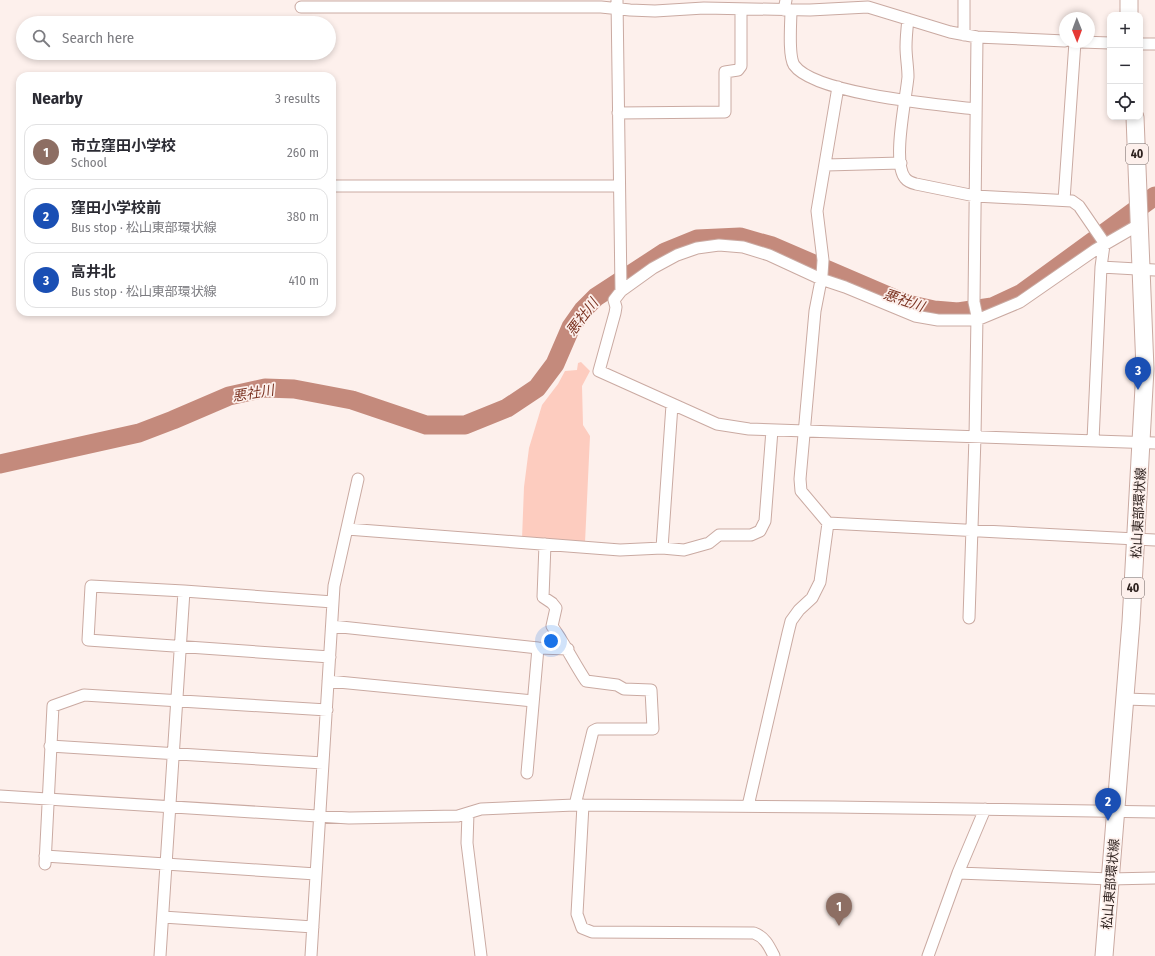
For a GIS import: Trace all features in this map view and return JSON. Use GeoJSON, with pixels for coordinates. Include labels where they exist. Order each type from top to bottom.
{"type":"FeatureCollection","features":[{"type":"Feature","properties":{"kind":"main road"},"geometry":{"type":"LineString","coordinates":[[1129,0],[1129,12]]}},
{"type":"Feature","properties":{"kind":"main road","name":"松山東部環状線"},"geometry":{"type":"LineString","coordinates":[[1104,956],[1125,699],[1136,539],[1149,442],[1146,369],[1149,270],[1140,222],[1135,120]]}},
{"type":"Feature","properties":{"kind":"street"},"geometry":{"type":"LineString","coordinates":[[964,0],[964,35]]}},
{"type":"Feature","properties":{"kind":"street"},"geometry":{"type":"LineString","coordinates":[[301,7],[601,6],[617,4],[655,11],[704,8],[741,9],[868,3],[908,19],[964,35],[977,37],[1059,41]]}},
{"type":"Feature","properties":{"kind":"street"},"geometry":{"type":"LineString","coordinates":[[617,4],[618,186],[621,289]]}},
{"type":"Feature","properties":{"kind":"street"},"geometry":{"type":"LineString","coordinates":[[787,7],[793,63],[799,71],[811,78],[838,87],[904,101],[976,109]]}},
{"type":"Feature","properties":{"kind":"street"},"geometry":{"type":"LineString","coordinates":[[618,114],[725,112],[725,72],[738,70],[740,66],[741,9]]}},
{"type":"Feature","properties":{"kind":"street"},"geometry":{"type":"LineString","coordinates":[[908,19],[906,48],[908,78],[901,130],[901,163],[904,177],[909,182],[975,196],[1064,200],[1072,202],[1079,206],[1104,243],[1101,267],[1093,440]]}},
{"type":"Feature","properties":{"kind":"street"},"geometry":{"type":"LineString","coordinates":[[969,618],[977,318],[974,302],[977,37]]}},
{"type":"Feature","properties":{"kind":"street"},"geometry":{"type":"LineString","coordinates":[[1095,42],[1107,43]]}},
{"type":"Feature","properties":{"kind":"street"},"geometry":{"type":"LineString","coordinates":[[1143,44],[1155,44]]}},
{"type":"Feature","properties":{"kind":"street"},"geometry":{"type":"LineString","coordinates":[[1064,200],[1075,48]]}},
{"type":"Feature","properties":{"kind":"street"},"geometry":{"type":"LineString","coordinates":[[748,806],[788,632],[791,622],[799,610],[812,598],[820,582],[828,523],[802,491],[800,479],[815,311],[822,277],[823,260],[817,211],[838,87]]}},
{"type":"Feature","properties":{"kind":"street"},"geometry":{"type":"LineString","coordinates":[[826,165],[901,163]]}},
{"type":"Feature","properties":{"kind":"street"},"geometry":{"type":"LineString","coordinates":[[336,186],[618,186]]}},
{"type":"Feature","properties":{"kind":"street"},"geometry":{"type":"LineString","coordinates":[[1140,222],[1104,243],[1020,302],[977,318],[938,320],[915,316],[769,255],[743,247],[719,245],[697,248],[676,255],[621,289],[614,300],[616,307],[615,313],[599,372],[717,424],[750,429],[1149,442]]}},
{"type":"Feature","properties":{"kind":"street"},"geometry":{"type":"LineString","coordinates":[[1101,267],[1149,270]]}},
{"type":"Feature","properties":{"kind":"street"},"geometry":{"type":"LineString","coordinates":[[662,548],[672,405]]}},
{"type":"Feature","properties":{"kind":"street"},"geometry":{"type":"LineString","coordinates":[[347,529],[620,550],[662,548],[684,550],[709,543],[719,535],[751,534],[760,531],[765,521],[772,430]]}},
{"type":"Feature","properties":{"kind":"street"},"geometry":{"type":"LineString","coordinates":[[311,956],[334,586],[358,479]]}},
{"type":"Feature","properties":{"kind":"street"},"geometry":{"type":"LineString","coordinates":[[828,523],[972,529],[1155,540]]}},
{"type":"Feature","properties":{"kind":"street"},"geometry":{"type":"LineString","coordinates":[[544,544],[543,597],[552,603],[556,608],[552,626],[568,649],[573,662],[586,681],[617,685],[624,689],[651,690],[654,721],[653,729],[597,729],[593,731],[579,805],[577,914],[582,928],[592,932],[754,933],[761,936],[768,944],[774,956]]}},
{"type":"Feature","properties":{"kind":"street"},"geometry":{"type":"LineString","coordinates":[[330,657],[88,640],[91,586],[333,602]]}},
{"type":"Feature","properties":{"kind":"street"},"geometry":{"type":"LineString","coordinates":[[160,956],[184,592]]}},
{"type":"Feature","properties":{"kind":"street"},"geometry":{"type":"LineString","coordinates":[[332,626],[538,648],[568,649]]}},
{"type":"Feature","properties":{"kind":"street"},"geometry":{"type":"LineString","coordinates":[[527,772],[538,648]]}},
{"type":"Feature","properties":{"kind":"street"},"geometry":{"type":"LineString","coordinates":[[328,681],[533,701]]}},
{"type":"Feature","properties":{"kind":"street"},"geometry":{"type":"LineString","coordinates":[[316,874],[166,864],[45,860],[50,746],[53,706],[84,695],[327,710]]}},
{"type":"Feature","properties":{"kind":"street"},"geometry":{"type":"LineString","coordinates":[[1125,699],[1155,700]]}},
{"type":"Feature","properties":{"kind":"street"},"geometry":{"type":"LineString","coordinates":[[50,746],[323,763]]}},
{"type":"Feature","properties":{"kind":"street"},"geometry":{"type":"LineString","coordinates":[[0,796],[349,818],[458,816],[481,809],[579,805],[1116,810],[1155,812]]}},
{"type":"Feature","properties":{"kind":"street"},"geometry":{"type":"LineString","coordinates":[[928,956],[958,874],[985,809]]}},
{"type":"Feature","properties":{"kind":"street"},"geometry":{"type":"LineString","coordinates":[[468,813],[467,843],[481,956]]}},
{"type":"Feature","properties":{"kind":"street"},"geometry":{"type":"LineString","coordinates":[[958,874],[1110,879],[1155,878]]}},
{"type":"Feature","properties":{"kind":"street"},"geometry":{"type":"LineString","coordinates":[[163,917],[313,927]]}},
{"type":"Feature","properties":{"kind":"shaded area"},"geometry":{"type":"Polygon","coordinates":[[[581,362],[590,371],[582,386],[583,425],[590,436],[585,543],[522,539],[524,487],[529,448],[542,405],[558,384],[565,371],[577,370],[578,363],[581,362]]]}},
{"type":"Feature","properties":{"kind":"waterway","name":"悪社川"},"geometry":{"type":"LineString","coordinates":[[0,464],[139,433],[229,396],[265,388],[294,389],[352,400],[426,425],[465,425],[507,408],[537,388],[555,364],[571,327],[583,310],[596,297],[665,252],[697,239],[740,237],[772,246],[907,304],[934,310],[958,312],[992,307],[1022,293],[1155,196]]}},
{"type":"Feature","properties":{"kind":"place","name":"高井北"},"geometry":{"type":"Point","coordinates":[1138,390]}},
{"type":"Feature","properties":{"kind":"place","name":"窪田小学校前"},"geometry":{"type":"Point","coordinates":[1108,821]}},
{"type":"Feature","properties":{"kind":"place","name":"市立窪田小学校"},"geometry":{"type":"Point","coordinates":[839,926]}}]}
